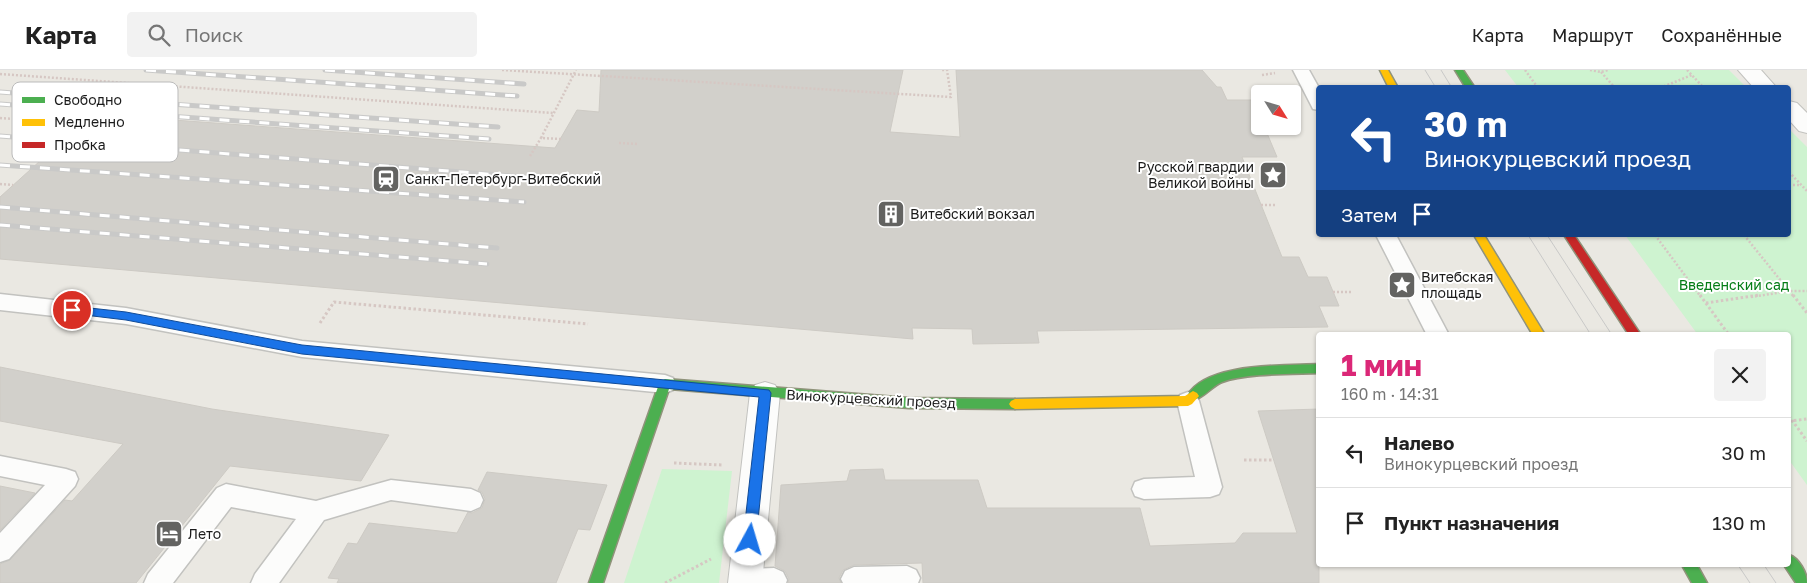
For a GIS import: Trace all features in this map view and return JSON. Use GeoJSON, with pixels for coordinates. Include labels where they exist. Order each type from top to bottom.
{"type":"FeatureCollection","features":[{"type":"Feature","properties":{"kind":"street"},"geometry":{"type":"LineString","coordinates":[[1384,70],[1392,85]]}},
{"type":"Feature","properties":{"kind":"street"},"geometry":{"type":"LineString","coordinates":[[1459,70],[1469,85]]}},
{"type":"Feature","properties":{"kind":"street"},"geometry":{"type":"LineString","coordinates":[[1749,70],[1764,85]]}},
{"type":"Feature","properties":{"kind":"street"},"geometry":{"type":"LineString","coordinates":[[1791,110],[1807,126]]}},
{"type":"Feature","properties":{"kind":"street"},"geometry":{"type":"LineString","coordinates":[[1480,237],[1537,332]]}},
{"type":"Feature","properties":{"kind":"street"},"geometry":{"type":"LineString","coordinates":[[1570,237],[1633,332]]}},
{"type":"Feature","properties":{"kind":"street"},"geometry":{"type":"LineString","coordinates":[[1188,401],[1203,384],[1217,377],[1230,374],[1316,368]]}},
{"type":"Feature","properties":{"kind":"street"},"geometry":{"type":"LineString","coordinates":[[596,583],[665,384]]}},
{"type":"Feature","properties":{"kind":"street","name":"Винокурцевский проезд"},"geometry":{"type":"LineString","coordinates":[[665,384],[765,393],[909,402],[1015,404],[1188,401]]}},
{"type":"Feature","properties":{"kind":"street"},"geometry":{"type":"LineString","coordinates":[[755,582],[757,467],[765,393]]}},
{"type":"Feature","properties":{"kind":"street"},"geometry":{"type":"LineString","coordinates":[[1791,564],[1804,583]]}},
{"type":"Feature","properties":{"kind":"street"},"geometry":{"type":"LineString","coordinates":[[1690,567],[1700,583]]}},
{"type":"Feature","properties":{"kind":"lane"},"geometry":{"type":"LineString","coordinates":[[1301,70],[1316,99]]}},
{"type":"Feature","properties":{"kind":"lane"},"geometry":{"type":"LineString","coordinates":[[1387,237],[1436,332]]}},
{"type":"Feature","properties":{"kind":"lane","name":"Винокурцевский проезд"},"geometry":{"type":"LineString","coordinates":[[0,302],[126,316],[302,349],[665,384]]}},
{"type":"Feature","properties":{"kind":"lane"},"geometry":{"type":"LineString","coordinates":[[1144,489],[1210,487],[1188,401]]}},
{"type":"Feature","properties":{"kind":"lane"},"geometry":{"type":"LineString","coordinates":[[0,466],[66,479],[0,550]]}},
{"type":"Feature","properties":{"kind":"lane"},"geometry":{"type":"LineString","coordinates":[[157,583],[226,495],[316,512],[391,490],[472,500]]}},
{"type":"Feature","properties":{"kind":"lane"},"geometry":{"type":"LineString","coordinates":[[264,583],[316,512]]}},
{"type":"Feature","properties":{"kind":"lane"},"geometry":{"type":"LineString","coordinates":[[854,579],[907,578]]}},
{"type":"Feature","properties":{"kind":"path"},"geometry":{"type":"LineString","coordinates":[[502,70],[951,97],[947,70],[941,70]]}},
{"type":"Feature","properties":{"kind":"path"},"geometry":{"type":"LineString","coordinates":[[530,156],[576,70]]}},
{"type":"Feature","properties":{"kind":"path"},"geometry":{"type":"LineString","coordinates":[[1525,70],[1536,85]]}},
{"type":"Feature","properties":{"kind":"path"},"geometry":{"type":"LineString","coordinates":[[1590,70],[1601,72],[1608,70]]}},
{"type":"Feature","properties":{"kind":"path"},"geometry":{"type":"LineString","coordinates":[[1687,70],[1701,85]]}},
{"type":"Feature","properties":{"kind":"path"},"geometry":{"type":"LineString","coordinates":[[1601,72],[1612,85]]}},
{"type":"Feature","properties":{"kind":"path"},"geometry":{"type":"LineString","coordinates":[[0,74],[111,82]]}},
{"type":"Feature","properties":{"kind":"path"},"geometry":{"type":"LineString","coordinates":[[1667,85],[1692,75]]}},
{"type":"Feature","properties":{"kind":"path"},"geometry":{"type":"LineString","coordinates":[[178,87],[553,114]]}},
{"type":"Feature","properties":{"kind":"path"},"geometry":{"type":"LineString","coordinates":[[540,138],[561,139]]}},
{"type":"Feature","properties":{"kind":"path"},"geometry":{"type":"LineString","coordinates":[[619,143],[639,144]]}},
{"type":"Feature","properties":{"kind":"path"},"geometry":{"type":"LineString","coordinates":[[1791,174],[1807,191]]}},
{"type":"Feature","properties":{"kind":"path"},"geometry":{"type":"LineString","coordinates":[[0,184],[13,185]]}},
{"type":"Feature","properties":{"kind":"path"},"geometry":{"type":"LineString","coordinates":[[1791,185],[1800,185]]}},
{"type":"Feature","properties":{"kind":"path"},"geometry":{"type":"LineString","coordinates":[[1261,205],[1276,205]]}},
{"type":"Feature","properties":{"kind":"path"},"geometry":{"type":"LineString","coordinates":[[1656,237],[1728,332]]}},
{"type":"Feature","properties":{"kind":"path"},"geometry":{"type":"LineString","coordinates":[[1746,237],[1807,313]]}},
{"type":"Feature","properties":{"kind":"path"},"geometry":{"type":"LineString","coordinates":[[1706,303],[1790,291],[1807,291]]}},
{"type":"Feature","properties":{"kind":"path"},"geometry":{"type":"LineString","coordinates":[[1333,292],[1353,292]]}},
{"type":"Feature","properties":{"kind":"path"},"geometry":{"type":"LineString","coordinates":[[302,349],[334,302],[588,324]]}},
{"type":"Feature","properties":{"kind":"path"},"geometry":{"type":"LineString","coordinates":[[1791,421],[1807,419]]}},
{"type":"Feature","properties":{"kind":"path"},"geometry":{"type":"LineString","coordinates":[[1791,422],[1807,441]]}},
{"type":"Feature","properties":{"kind":"path"},"geometry":{"type":"LineString","coordinates":[[1244,460],[1274,460]]}},
{"type":"Feature","properties":{"kind":"path"},"geometry":{"type":"LineString","coordinates":[[638,462],[757,467]]}},
{"type":"Feature","properties":{"kind":"green space"},"geometry":{"type":"Polygon","coordinates":[[[1505,70],[1729,70],[1744,85],[1516,85],[1505,70]]]}},
{"type":"Feature","properties":{"kind":"green space","name":"Введенский сад"},"geometry":{"type":"Polygon","coordinates":[[[1791,131],[1807,147],[1807,485],[1791,463],[1791,332],[1696,332],[1626,237],[1791,237],[1791,131]]]}},
{"type":"Feature","properties":{"kind":"green space"},"geometry":{"type":"Polygon","coordinates":[[[662,469],[732,471],[719,583],[624,583],[662,469]]]}},
{"type":"Feature","properties":{"kind":"building","name":"Витебский вокзал"},"geometry":{"type":"Polygon","coordinates":[[[601,70],[903,70],[890,132],[960,137],[956,70],[1202,70],[1217,87],[1221,87],[1227,100],[1251,100],[1251,135],[1268,135],[1277,157],[1242,157],[1282,257],[1299,257],[1308,277],[1327,277],[1339,306],[1319,306],[1328,327],[1037,331],[1039,343],[973,344],[972,329],[912,328],[913,339],[0,259],[0,197],[39,162],[178,162],[178,120],[555,148],[577,110],[599,112],[601,70]]]}},
{"type":"Feature","properties":{"kind":"building"},"geometry":{"type":"Polygon","coordinates":[[[0,367],[212,409],[389,435],[361,481],[230,466],[136,583],[0,583],[0,564],[10,560],[65,500],[72,501],[123,444],[0,421],[0,367]]]}},
{"type":"Feature","properties":{"kind":"building"},"geometry":{"type":"Polygon","coordinates":[[[1316,409],[1316,567],[1319,567],[1319,583],[923,583],[922,563],[854,565],[843,570],[839,578],[841,583],[788,583],[789,579],[785,571],[775,566],[781,485],[847,481],[850,470],[883,469],[885,480],[978,480],[987,508],[1140,508],[1150,546],[1235,543],[1243,533],[1297,533],[1258,411],[1316,409]]]}},
{"type":"Feature","properties":{"kind":"building"},"geometry":{"type":"Polygon","coordinates":[[[487,472],[607,485],[590,530],[578,529],[556,583],[337,583],[339,579],[328,578],[348,543],[357,544],[369,523],[457,533],[468,512],[472,513],[482,508],[485,499],[482,492],[478,490],[487,472]]]}},
{"type":"Feature","properties":{"kind":"building"},"geometry":{"type":"Polygon","coordinates":[[[0,486],[35,493],[0,530],[0,486]]]}},
{"type":"Feature","properties":{"kind":"tram line"},"geometry":{"type":"LineString","coordinates":[[1425,70],[1434,85]]}},
{"type":"Feature","properties":{"kind":"tram line"},"geometry":{"type":"LineString","coordinates":[[1441,70],[1450,85]]}},
{"type":"Feature","properties":{"kind":"tram line"},"geometry":{"type":"LineString","coordinates":[[1529,237],[1589,332]]}},
{"type":"Feature","properties":{"kind":"tram line"},"geometry":{"type":"LineString","coordinates":[[1548,237],[1610,332]]}},
{"type":"Feature","properties":{"kind":"tram line"},"geometry":{"type":"LineString","coordinates":[[1739,567],[1750,583]]}},
{"type":"Feature","properties":{"kind":"tram line"},"geometry":{"type":"LineString","coordinates":[[1765,567],[1776,583]]}},
{"type":"Feature","properties":{"kind":"railway"},"geometry":{"type":"LineString","coordinates":[[146,70],[517,96]]}},
{"type":"Feature","properties":{"kind":"railway"},"geometry":{"type":"LineString","coordinates":[[325,70],[524,84]]}},
{"type":"Feature","properties":{"kind":"railway"},"geometry":{"type":"LineString","coordinates":[[0,92],[12,93]]}},
{"type":"Feature","properties":{"kind":"railway"},"geometry":{"type":"LineString","coordinates":[[0,104],[12,105]]}},
{"type":"Feature","properties":{"kind":"railway"},"geometry":{"type":"LineString","coordinates":[[178,105],[498,127]]}},
{"type":"Feature","properties":{"kind":"railway"},"geometry":{"type":"LineString","coordinates":[[178,117],[489,139]]}},
{"type":"Feature","properties":{"kind":"railway"},"geometry":{"type":"LineString","coordinates":[[0,136],[12,137]]}},
{"type":"Feature","properties":{"kind":"railway"},"geometry":{"type":"LineString","coordinates":[[178,150],[538,178]]}},
{"type":"Feature","properties":{"kind":"railway"},"geometry":{"type":"LineString","coordinates":[[0,165],[524,202]]}},
{"type":"Feature","properties":{"kind":"railway"},"geometry":{"type":"LineString","coordinates":[[0,207],[497,248]]}},
{"type":"Feature","properties":{"kind":"railway"},"geometry":{"type":"LineString","coordinates":[[0,225],[487,264]]}},
{"type":"Feature","properties":{"kind":"traffic: fast"},"geometry":{"type":"LineString","coordinates":[[1459,70],[1469,85]]}},
{"type":"Feature","properties":{"kind":"traffic: fast"},"geometry":{"type":"LineString","coordinates":[[1193,396],[1211,381],[1230,374],[1316,368]]}},
{"type":"Feature","properties":{"kind":"traffic: fast"},"geometry":{"type":"LineString","coordinates":[[596,583],[665,384],[909,403],[1015,404]]}},
{"type":"Feature","properties":{"kind":"traffic: fast"},"geometry":{"type":"LineString","coordinates":[[1791,564],[1804,583]]}},
{"type":"Feature","properties":{"kind":"traffic: fast"},"geometry":{"type":"LineString","coordinates":[[1690,567],[1700,583]]}},
{"type":"Feature","properties":{"kind":"traffic: slow"},"geometry":{"type":"LineString","coordinates":[[1384,70],[1392,85]]}},
{"type":"Feature","properties":{"kind":"traffic: slow"},"geometry":{"type":"LineString","coordinates":[[1480,237],[1537,332]]}},
{"type":"Feature","properties":{"kind":"traffic: slow"},"geometry":{"type":"LineString","coordinates":[[1015,404],[1188,401],[1193,396]]}},
{"type":"Feature","properties":{"kind":"traffic: jam"},"geometry":{"type":"LineString","coordinates":[[1570,237],[1633,332]]}},
{"type":"Feature","properties":{"kind":"place","name":"Русской гвардии Великой войны"},"geometry":{"type":"Point","coordinates":[1273,175]}},
{"type":"Feature","properties":{"kind":"place","name":"Санкт-Петербург-Витебский"},"geometry":{"type":"Point","coordinates":[386,179]}},
{"type":"Feature","properties":{"kind":"place","name":"Витебский вокзал"},"geometry":{"type":"Point","coordinates":[891,214]}},
{"type":"Feature","properties":{"kind":"place","name":"Витебская площадь"},"geometry":{"type":"Point","coordinates":[1402,285]}},
{"type":"Feature","properties":{"kind":"place","name":"Лето"},"geometry":{"type":"Point","coordinates":[169,534]}},
{"type":"Feature","properties":{"kind":"route"},"geometry":{"type":"LineString","coordinates":[[72,310],[126,316],[302,349],[765,393],[750,540]]}}]}
